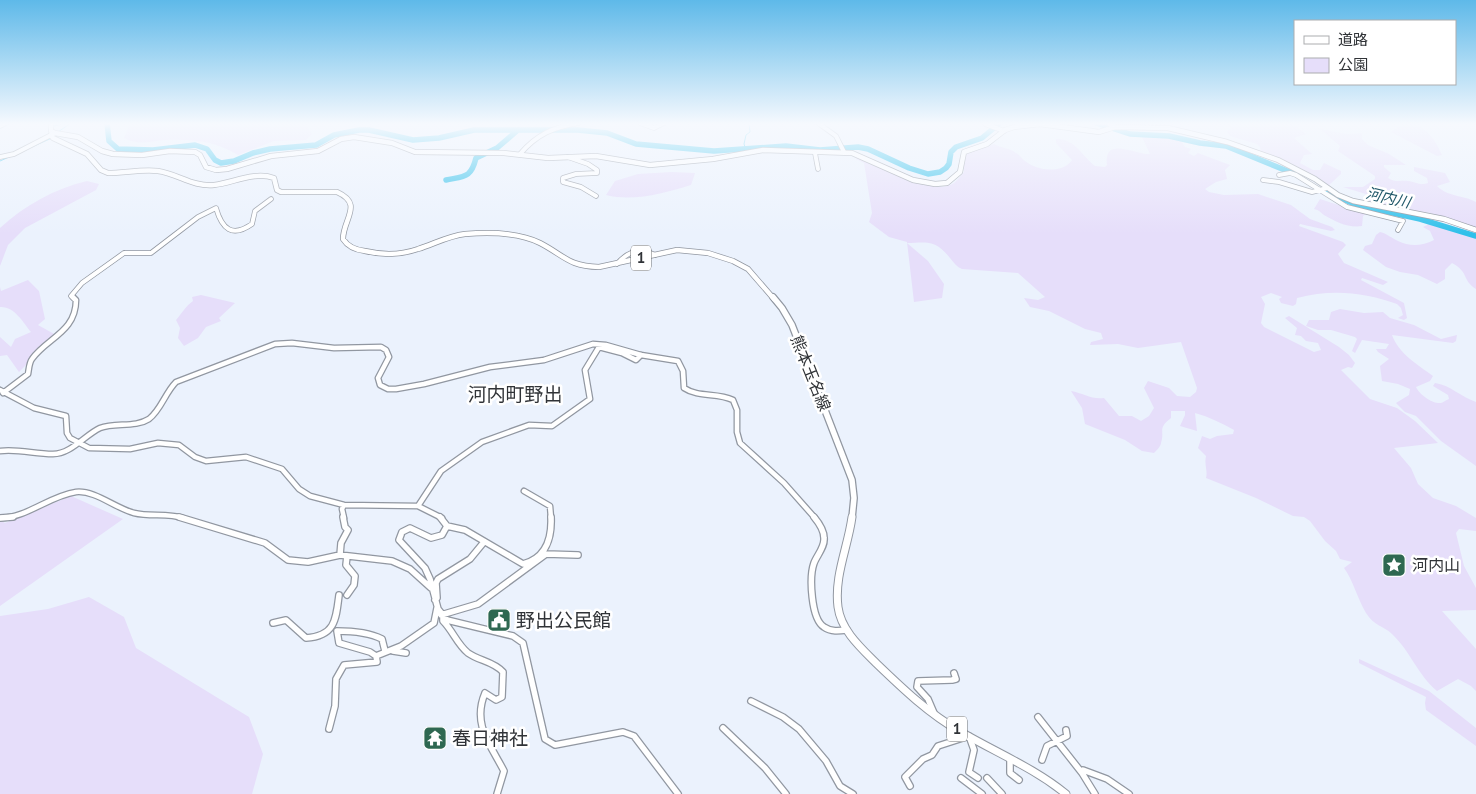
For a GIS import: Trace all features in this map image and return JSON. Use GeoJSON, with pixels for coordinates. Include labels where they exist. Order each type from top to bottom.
{"type":"FeatureCollection","features":[{"type":"Feature","properties":{"kind":"main road","name":"熊本玉名線"},"geometry":{"type":"LineString","coordinates":[[92,160],[101,170],[108,173],[159,172],[201,186],[268,176],[274,178],[276,188],[281,192],[321,190],[342,194],[350,200],[352,207],[342,235],[346,244],[358,249],[398,254],[456,235],[515,236],[532,239],[565,261],[577,266],[599,267],[677,250],[694,250],[737,262],[748,269],[758,278],[782,308],[792,325],[852,480],[854,499],[837,592],[838,609],[847,630],[860,647],[908,694],[936,716],[1051,782],[1066,794]]}},
{"type":"Feature","properties":{"kind":"main road"},"geometry":{"type":"LineString","coordinates":[[203,160],[206,167],[216,170],[227,169],[257,160]]}},
{"type":"Feature","properties":{"kind":"main road"},"geometry":{"type":"LineString","coordinates":[[624,160],[650,165],[702,160]]}},
{"type":"Feature","properties":{"kind":"main road"},"geometry":{"type":"LineString","coordinates":[[872,160],[914,180],[942,184],[953,179],[960,172],[962,160]]}},
{"type":"Feature","properties":{"kind":"main road"},"geometry":{"type":"LineString","coordinates":[[1277,160],[1353,201],[1444,220],[1476,230]]}},
{"type":"Feature","properties":{"kind":"street"},"geometry":{"type":"LineString","coordinates":[[576,160],[588,164],[597,170],[597,173],[576,174],[563,178],[563,182],[581,187],[596,196]]}},
{"type":"Feature","properties":{"kind":"street"},"geometry":{"type":"LineString","coordinates":[[817,160],[818,169]]}},
{"type":"Feature","properties":{"kind":"street"},"geometry":{"type":"LineString","coordinates":[[1280,175],[1290,173],[1347,207],[1403,221],[1398,230]]}},
{"type":"Feature","properties":{"kind":"street"},"geometry":{"type":"LineString","coordinates":[[1263,180],[1279,182],[1309,192],[1326,188]]}},
{"type":"Feature","properties":{"kind":"street"},"geometry":{"type":"LineString","coordinates":[[1,392],[28,374],[31,360],[65,329],[76,308],[76,300],[70,296],[82,284],[122,253],[151,254],[198,217],[216,208],[224,227],[236,232],[243,230],[252,224],[255,211],[271,199]]}},
{"type":"Feature","properties":{"kind":"street"},"geometry":{"type":"LineString","coordinates":[[617,264],[625,254],[632,251],[647,251],[655,255]]}},
{"type":"Feature","properties":{"kind":"street"},"geometry":{"type":"LineString","coordinates":[[0,451],[17,449],[55,454],[62,452],[101,428],[149,420],[159,410],[166,391],[183,378],[231,362],[266,347],[283,343],[334,348],[386,349],[390,354],[390,358],[378,378],[380,385],[388,389],[424,384],[490,367],[544,360],[592,344],[606,344],[641,355],[678,361],[683,371],[684,388],[693,394],[724,395],[736,403],[735,433],[740,443],[790,488],[818,522],[824,534],[825,540],[814,562],[811,578],[813,611],[816,619],[824,628],[830,631],[847,630]]}},
{"type":"Feature","properties":{"kind":"street"},"geometry":{"type":"LineString","coordinates":[[418,506],[442,471],[482,442],[529,425],[552,426],[590,399],[585,370],[599,347],[622,353],[636,360],[641,355]]}},
{"type":"Feature","properties":{"kind":"street"},"geometry":{"type":"LineString","coordinates":[[1,392],[34,408],[66,416],[67,433],[76,444],[90,448],[130,449],[158,443],[171,444],[183,448],[195,457],[206,460],[246,457],[282,469],[299,489],[310,496],[344,505],[418,506],[429,510],[445,521],[447,526],[445,532],[437,538],[410,528],[402,532],[400,540],[422,562],[429,575],[437,608],[443,621],[451,628],[459,645],[472,656],[487,659],[503,672],[502,697],[496,700],[485,693],[480,708],[479,723],[504,771],[497,794]]}},
{"type":"Feature","properties":{"kind":"street"},"geometry":{"type":"LineString","coordinates":[[447,526],[465,530],[521,564],[526,564],[544,551],[552,532],[550,506],[524,491]]}},
{"type":"Feature","properties":{"kind":"street"},"geometry":{"type":"LineString","coordinates":[[0,518],[10,518],[61,496],[78,492],[134,513],[172,515],[265,543],[288,560],[308,562],[340,555],[400,564],[431,588]]}},
{"type":"Feature","properties":{"kind":"street"},"geometry":{"type":"LineString","coordinates":[[340,555],[341,543],[348,530],[345,527],[342,509],[344,505]]}},
{"type":"Feature","properties":{"kind":"street"},"geometry":{"type":"LineString","coordinates":[[435,600],[437,598],[436,583],[438,579],[480,550],[484,542]]}},
{"type":"Feature","properties":{"kind":"street"},"geometry":{"type":"LineString","coordinates":[[442,616],[447,612],[478,604],[480,600],[489,596],[546,554],[578,555]]}},
{"type":"Feature","properties":{"kind":"street"},"geometry":{"type":"LineString","coordinates":[[347,556],[346,565],[355,576],[354,585],[347,595]]}},
{"type":"Feature","properties":{"kind":"street"},"geometry":{"type":"LineString","coordinates":[[273,623],[286,620],[306,638],[326,634],[332,628],[339,595]]}},
{"type":"Feature","properties":{"kind":"street"},"geometry":{"type":"LineString","coordinates":[[376,656],[401,646],[434,623],[437,608]]}},
{"type":"Feature","properties":{"kind":"street"},"geometry":{"type":"LineString","coordinates":[[442,616],[476,628],[513,636],[523,642],[545,739],[555,745],[623,732],[630,733],[678,794]]}},
{"type":"Feature","properties":{"kind":"street"},"geometry":{"type":"LineString","coordinates":[[329,729],[335,705],[334,685],[341,668],[344,665],[377,662],[376,656],[370,652],[340,643],[337,640],[337,630],[357,631],[376,635],[382,639],[387,651]]}},
{"type":"Feature","properties":{"kind":"street"},"geometry":{"type":"LineString","coordinates":[[387,651],[398,650],[406,653]]}},
{"type":"Feature","properties":{"kind":"street"},"geometry":{"type":"LineString","coordinates":[[936,716],[928,699],[917,687],[918,681],[952,680],[956,679],[954,673]]}},
{"type":"Feature","properties":{"kind":"street"},"geometry":{"type":"LineString","coordinates":[[750,701],[783,717],[799,729],[826,760],[840,786],[853,794]]}},
{"type":"Feature","properties":{"kind":"street"},"geometry":{"type":"LineString","coordinates":[[1038,717],[1082,773],[1095,794]]}},
{"type":"Feature","properties":{"kind":"street"},"geometry":{"type":"LineString","coordinates":[[723,728],[765,768],[786,794]]}},
{"type":"Feature","properties":{"kind":"street"},"geometry":{"type":"LineString","coordinates":[[1042,760],[1047,746],[1067,736],[1066,730]]}},
{"type":"Feature","properties":{"kind":"street"},"geometry":{"type":"LineString","coordinates":[[910,786],[905,777],[923,759],[932,755],[938,746],[969,736],[974,750],[969,772],[978,778]]}},
{"type":"Feature","properties":{"kind":"street"},"geometry":{"type":"LineString","coordinates":[[1010,759],[1010,773],[1019,780]]}},
{"type":"Feature","properties":{"kind":"street"},"geometry":{"type":"LineString","coordinates":[[1082,773],[1083,770],[1100,775],[1114,782],[1129,794]]}},
{"type":"Feature","properties":{"kind":"street"},"geometry":{"type":"LineString","coordinates":[[961,778],[982,794]]}},
{"type":"Feature","properties":{"kind":"street"},"geometry":{"type":"LineString","coordinates":[[987,778],[1002,794]]}},
{"type":"Feature","properties":{"kind":"green space"},"geometry":{"type":"Polygon","coordinates":[[[858,160],[869,160],[920,183],[945,187],[954,183],[964,172],[964,160],[1024,160],[1036,167],[1050,170],[1063,167],[1072,160],[1089,160],[1095,166],[1105,167],[1107,160],[1217,160],[1230,165],[1225,170],[1227,179],[1216,182],[1205,189],[1209,192],[1224,195],[1258,194],[1291,205],[1310,219],[1332,227],[1335,230],[1331,231],[1300,224],[1299,226],[1343,242],[1346,245],[1338,254],[1344,263],[1388,282],[1383,285],[1362,278],[1361,280],[1404,303],[1407,318],[1404,320],[1398,318],[1403,315],[1401,308],[1397,304],[1360,294],[1322,293],[1310,295],[1297,298],[1296,304],[1293,306],[1281,303],[1279,299],[1282,297],[1271,293],[1261,297],[1265,304],[1261,323],[1264,327],[1314,352],[1321,350],[1318,343],[1306,341],[1301,336],[1295,335],[1297,328],[1285,318],[1289,316],[1339,347],[1355,363],[1352,368],[1348,367],[1341,370],[1370,399],[1397,408],[1415,421],[1438,443],[1394,448],[1411,468],[1418,484],[1433,498],[1456,506],[1476,518],[1476,531],[1459,529],[1456,533],[1464,566],[1476,588],[1476,610],[1442,611],[1476,649],[1476,691],[1458,679],[1437,691],[1430,684],[1399,641],[1389,631],[1372,621],[1366,613],[1344,568],[1352,562],[1340,559],[1336,551],[1325,541],[1310,521],[1304,517],[1293,516],[1256,498],[1206,478],[1206,456],[1198,448],[1202,436],[1210,439],[1233,434],[1234,430],[1215,420],[1195,413],[1197,431],[1180,426],[1185,411],[1171,411],[1171,418],[1163,427],[1161,444],[1154,453],[1142,451],[1125,440],[1085,424],[1082,408],[1071,391],[1091,397],[1104,398],[1119,416],[1132,416],[1141,421],[1149,416],[1154,408],[1144,388],[1148,381],[1169,388],[1177,396],[1190,397],[1196,392],[1197,388],[1181,342],[1138,348],[1118,344],[1090,345],[1091,342],[1103,339],[1101,333],[1085,329],[1049,311],[1030,307],[1024,298],[1038,300],[1045,297],[1018,273],[962,269],[936,245],[907,243],[889,237],[869,222],[872,213],[864,163],[858,160]]]}},
{"type":"Feature","properties":{"kind":"green space"},"geometry":{"type":"Polygon","coordinates":[[[1280,160],[1301,160],[1300,163],[1313,170],[1320,170],[1324,163],[1341,171],[1341,174],[1327,187],[1297,167],[1280,160]]]}},
{"type":"Feature","properties":{"kind":"green space"},"geometry":{"type":"Polygon","coordinates":[[[1351,160],[1398,160],[1406,165],[1384,165],[1391,173],[1388,178],[1396,181],[1428,183],[1427,178],[1414,171],[1414,167],[1445,173],[1450,182],[1437,186],[1441,190],[1476,202],[1476,229],[1430,213],[1370,203],[1368,201],[1372,199],[1369,195],[1343,187],[1363,187],[1375,179],[1375,176],[1351,160]]]}},
{"type":"Feature","properties":{"kind":"green space"},"geometry":{"type":"Polygon","coordinates":[[[695,173],[691,185],[649,196],[627,198],[606,195],[615,181],[638,174],[695,173]]]}},
{"type":"Feature","properties":{"kind":"green space"},"geometry":{"type":"Polygon","coordinates":[[[87,181],[99,184],[96,190],[25,228],[8,245],[0,266],[0,228],[30,205],[52,193],[87,181]]]}},
{"type":"Feature","properties":{"kind":"green space"},"geometry":{"type":"Polygon","coordinates":[[[1320,199],[1366,214],[1363,216],[1362,226],[1342,224],[1314,209],[1320,199]]]}},
{"type":"Feature","properties":{"kind":"green space"},"geometry":{"type":"Polygon","coordinates":[[[1429,224],[1476,236],[1476,289],[1468,282],[1464,273],[1452,263],[1445,270],[1445,279],[1437,284],[1418,275],[1386,267],[1363,250],[1365,246],[1372,244],[1376,235],[1380,232],[1407,244],[1420,245],[1430,242],[1434,240],[1430,231],[1423,227],[1429,224]]]}},
{"type":"Feature","properties":{"kind":"green space"},"geometry":{"type":"Polygon","coordinates":[[[907,243],[928,261],[944,284],[942,298],[914,302],[907,243]]]}},
{"type":"Feature","properties":{"kind":"green space"},"geometry":{"type":"Polygon","coordinates":[[[28,280],[39,291],[45,319],[38,325],[56,335],[19,372],[7,355],[0,356],[0,337],[11,347],[15,339],[31,332],[14,312],[5,307],[0,307],[0,287],[1,291],[28,280]]]}},
{"type":"Feature","properties":{"kind":"green space"},"geometry":{"type":"Polygon","coordinates":[[[201,295],[235,303],[219,318],[221,321],[206,327],[198,338],[184,346],[178,338],[180,328],[176,320],[193,301],[192,297],[201,295]]]}},
{"type":"Feature","properties":{"kind":"green space"},"geometry":{"type":"Polygon","coordinates":[[[1340,309],[1364,313],[1383,312],[1390,318],[1414,325],[1441,339],[1457,335],[1456,341],[1453,343],[1392,335],[1404,353],[1433,376],[1430,381],[1416,387],[1423,395],[1437,403],[1442,403],[1449,399],[1448,395],[1433,386],[1435,383],[1446,386],[1476,402],[1476,466],[1441,441],[1416,416],[1405,412],[1396,403],[1409,395],[1410,389],[1398,384],[1382,381],[1380,366],[1389,359],[1376,349],[1386,349],[1389,344],[1362,340],[1355,353],[1352,351],[1357,339],[1355,337],[1331,330],[1318,330],[1306,326],[1309,320],[1329,320],[1331,312],[1340,309]]]}},
{"type":"Feature","properties":{"kind":"green space"},"geometry":{"type":"Polygon","coordinates":[[[71,496],[123,519],[0,606],[0,520],[5,523],[71,496]]]}},
{"type":"Feature","properties":{"kind":"green space"},"geometry":{"type":"Polygon","coordinates":[[[89,597],[124,617],[136,648],[249,717],[263,754],[252,794],[0,794],[0,616],[48,609],[89,597]]]}},
{"type":"Feature","properties":{"kind":"green space"},"geometry":{"type":"Polygon","coordinates":[[[1359,659],[1429,691],[1476,728],[1476,746],[1426,710],[1426,697],[1359,663],[1359,659]]]}},
{"type":"Feature","properties":{"kind":"waterway","name":"河内川"},"geometry":{"type":"LineString","coordinates":[[215,160],[221,163],[236,160]]}},
{"type":"Feature","properties":{"kind":"waterway"},"geometry":{"type":"LineString","coordinates":[[446,180],[458,178],[469,173],[475,160]]}},
{"type":"Feature","properties":{"kind":"waterway","name":"河内川"},"geometry":{"type":"LineString","coordinates":[[892,160],[928,174],[940,172],[946,168],[950,160]]}},
{"type":"Feature","properties":{"kind":"waterway","name":"河内川"},"geometry":{"type":"LineString","coordinates":[[1260,160],[1297,175]]}},
{"type":"Feature","properties":{"kind":"waterway","name":"河内川"},"geometry":{"type":"LineString","coordinates":[[1326,192],[1357,205],[1420,219],[1476,236]]}},
{"type":"Feature","properties":{"kind":"place","name":"河内山"},"geometry":{"type":"Point","coordinates":[1394,565]}},
{"type":"Feature","properties":{"kind":"place","name":"野出公民館"},"geometry":{"type":"Point","coordinates":[499,620]}},
{"type":"Feature","properties":{"kind":"place","name":"春日神社"},"geometry":{"type":"Point","coordinates":[435,738]}},
{"type":"Feature","properties":{"kind":"district","name":"河内町野出"},"geometry":{"type":"Point","coordinates":[515,394]}}]}
